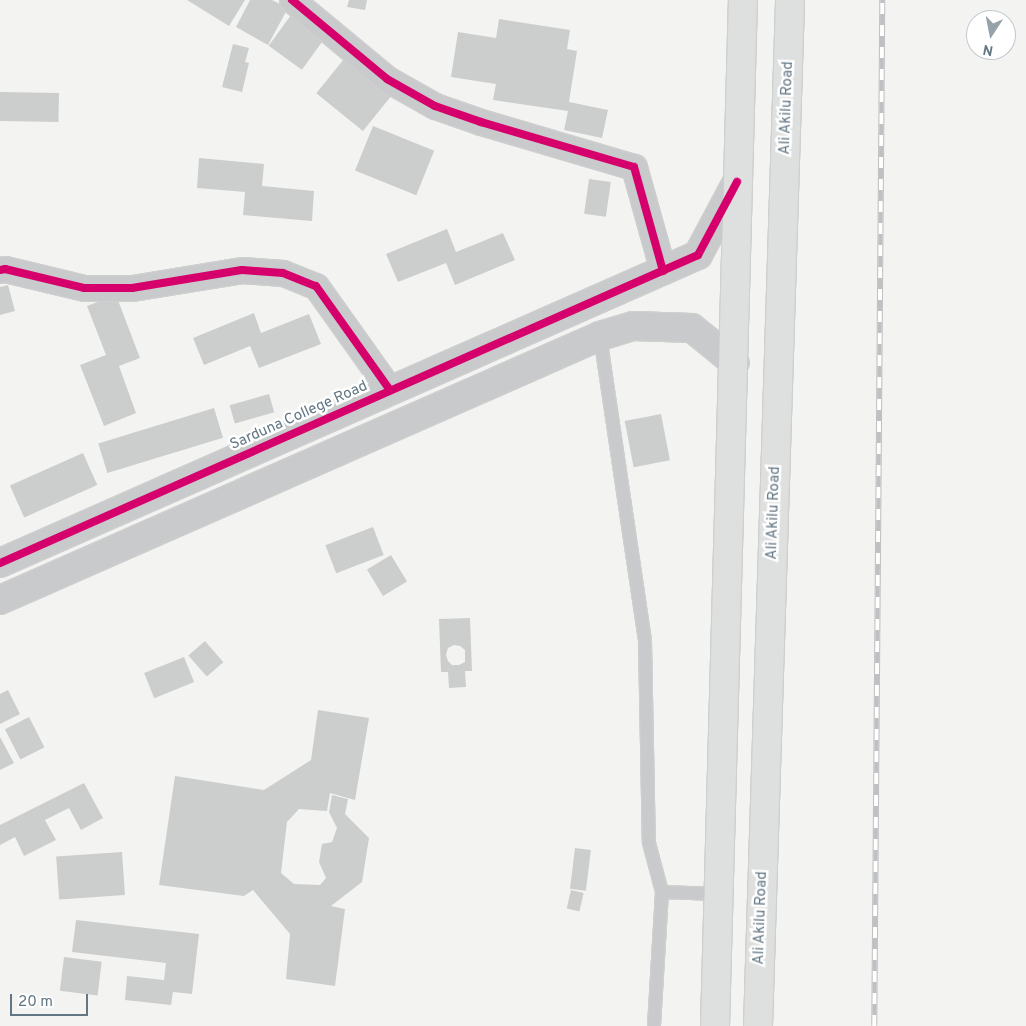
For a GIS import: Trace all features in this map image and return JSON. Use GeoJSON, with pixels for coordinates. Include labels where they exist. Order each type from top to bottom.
{"type":"FeatureCollection","features":[{"type":"Feature","properties":{"kind":"main road"},"geometry":{"type":"LineString","coordinates":[[715,1026],[735,363],[737,182],[744,0]]}},
{"type":"Feature","properties":{"kind":"main road","name":"Ali Akilu Road"},"geometry":{"type":"LineString","coordinates":[[758,1026],[790,0]]}},
{"type":"Feature","properties":{"kind":"street"},"geometry":{"type":"LineString","coordinates":[[292,0],[388,79],[435,106],[481,122],[634,167],[663,270]]}},
{"type":"Feature","properties":{"kind":"street","name":"Sarduna College Road"},"geometry":{"type":"LineString","coordinates":[[0,563],[698,255],[737,182]]}},
{"type":"Feature","properties":{"kind":"street"},"geometry":{"type":"LineString","coordinates":[[0,270],[5,269],[84,288],[132,288],[242,270],[283,273],[316,286],[390,390]]}},
{"type":"Feature","properties":{"kind":"street"},"geometry":{"type":"LineString","coordinates":[[0,600],[600,336],[633,326],[692,328],[735,363]]}},
{"type":"Feature","properties":{"kind":"lane"},"geometry":{"type":"LineString","coordinates":[[600,336],[645,642],[649,843],[662,892],[654,1026]]}},
{"type":"Feature","properties":{"kind":"lane"},"geometry":{"type":"LineString","coordinates":[[662,892],[718,894]]}},
{"type":"Feature","properties":{"kind":"building"},"geometry":{"type":"Polygon","coordinates":[[[187,0],[245,0],[229,26],[187,0]]]}},
{"type":"Feature","properties":{"kind":"building"},"geometry":{"type":"Polygon","coordinates":[[[250,0],[272,0],[288,8],[268,45],[236,27],[250,0]]]}},
{"type":"Feature","properties":{"kind":"building"},"geometry":{"type":"Polygon","coordinates":[[[349,0],[367,0],[365,10],[347,7],[349,0]]]}},
{"type":"Feature","properties":{"kind":"building"},"geometry":{"type":"Polygon","coordinates":[[[291,15],[324,39],[302,70],[269,46],[291,15]]]}},
{"type":"Feature","properties":{"kind":"building"},"geometry":{"type":"Polygon","coordinates":[[[499,19],[570,30],[567,49],[577,51],[569,102],[608,110],[602,138],[564,130],[568,111],[493,100],[496,84],[451,77],[458,32],[496,38],[499,19]]]}},
{"type":"Feature","properties":{"kind":"building"},"geometry":{"type":"Polygon","coordinates":[[[233,44],[249,48],[245,62],[249,63],[242,92],[222,87],[233,44]]]}},
{"type":"Feature","properties":{"kind":"building"},"geometry":{"type":"Polygon","coordinates":[[[344,59],[391,97],[363,131],[316,93],[344,59]]]}},
{"type":"Feature","properties":{"kind":"building"},"geometry":{"type":"Polygon","coordinates":[[[0,92],[59,93],[58,122],[0,121],[0,92]]]}},
{"type":"Feature","properties":{"kind":"building"},"geometry":{"type":"Polygon","coordinates":[[[373,126],[434,151],[416,195],[355,171],[373,126]]]}},
{"type":"Feature","properties":{"kind":"building"},"geometry":{"type":"Polygon","coordinates":[[[199,158],[264,164],[262,186],[314,191],[312,221],[243,215],[245,192],[197,188],[199,158]]]}},
{"type":"Feature","properties":{"kind":"building"},"geometry":{"type":"Polygon","coordinates":[[[589,179],[611,182],[606,217],[584,214],[589,179]]]}},
{"type":"Feature","properties":{"kind":"building"},"geometry":{"type":"Polygon","coordinates":[[[447,229],[456,252],[503,233],[515,260],[455,285],[446,263],[398,282],[386,254],[447,229]]]}},
{"type":"Feature","properties":{"kind":"building"},"geometry":{"type":"Polygon","coordinates":[[[8,285],[15,311],[0,315],[0,287],[8,285]]]}},
{"type":"Feature","properties":{"kind":"building"},"geometry":{"type":"Polygon","coordinates":[[[116,295],[140,358],[119,366],[136,413],[104,426],[80,365],[106,355],[87,306],[116,295]]]}},
{"type":"Feature","properties":{"kind":"building"},"geometry":{"type":"Polygon","coordinates":[[[254,313],[261,333],[309,314],[321,344],[259,368],[250,346],[204,365],[193,338],[254,313]]]}},
{"type":"Feature","properties":{"kind":"building"},"geometry":{"type":"Polygon","coordinates":[[[269,394],[274,412],[235,424],[230,405],[269,394]]]}},
{"type":"Feature","properties":{"kind":"building"},"geometry":{"type":"Polygon","coordinates":[[[214,408],[223,438],[107,473],[98,443],[214,408]]]}},
{"type":"Feature","properties":{"kind":"building"},"geometry":{"type":"Polygon","coordinates":[[[661,414],[670,460],[634,467],[625,421],[661,414]]]}},
{"type":"Feature","properties":{"kind":"building"},"geometry":{"type":"Polygon","coordinates":[[[83,453],[97,485],[24,518],[10,486],[83,453]]]}},
{"type":"Feature","properties":{"kind":"building"},"geometry":{"type":"Polygon","coordinates":[[[373,527],[384,555],[336,573],[325,545],[373,527]]]}},
{"type":"Feature","properties":{"kind":"building"},"geometry":{"type":"Polygon","coordinates":[[[391,555],[407,582],[383,596],[367,569],[391,555]]]}},
{"type":"Feature","properties":{"kind":"building"},"geometry":{"type":"Polygon","coordinates":[[[470,618],[472,671],[465,671],[466,687],[449,688],[448,672],[441,672],[439,619],[470,618]],[[454,645],[448,648],[446,655],[452,665],[459,665],[465,662],[465,650],[460,646],[454,645]]]}},
{"type":"Feature","properties":{"kind":"building"},"geometry":{"type":"Polygon","coordinates":[[[205,641],[223,662],[207,677],[188,655],[205,641]]]}},
{"type":"Feature","properties":{"kind":"building"},"geometry":{"type":"Polygon","coordinates":[[[184,657],[194,682],[154,698],[144,673],[184,657]]]}},
{"type":"Feature","properties":{"kind":"building"},"geometry":{"type":"Polygon","coordinates":[[[8,690],[20,714],[0,724],[0,694],[8,690]]]}},
{"type":"Feature","properties":{"kind":"building"},"geometry":{"type":"Polygon","coordinates":[[[318,710],[369,718],[355,800],[330,793],[327,811],[299,809],[287,822],[281,873],[294,884],[320,885],[326,878],[319,862],[322,844],[332,842],[337,828],[329,812],[332,795],[348,799],[345,814],[369,838],[362,882],[331,906],[345,909],[335,986],[286,979],[290,934],[253,890],[244,896],[159,885],[175,776],[264,790],[311,760],[318,710]]]}},
{"type":"Feature","properties":{"kind":"building"},"geometry":{"type":"Polygon","coordinates":[[[29,717],[44,747],[20,760],[5,729],[29,717]]]}},
{"type":"Feature","properties":{"kind":"building"},"geometry":{"type":"Polygon","coordinates":[[[0,737],[14,763],[0,770],[0,737]]]}},
{"type":"Feature","properties":{"kind":"building"},"geometry":{"type":"Polygon","coordinates":[[[84,783],[103,818],[81,830],[69,808],[45,820],[56,840],[24,856],[15,837],[0,845],[0,825],[84,783]]]}},
{"type":"Feature","properties":{"kind":"building"},"geometry":{"type":"Polygon","coordinates":[[[575,848],[591,850],[586,891],[570,889],[575,848]]]}},
{"type":"Feature","properties":{"kind":"building"},"geometry":{"type":"Polygon","coordinates":[[[122,852],[125,895],[59,899],[56,857],[122,852]]]}},
{"type":"Feature","properties":{"kind":"building"},"geometry":{"type":"Polygon","coordinates":[[[571,890],[584,893],[579,911],[567,909],[571,890]]]}},
{"type":"Feature","properties":{"kind":"building"},"geometry":{"type":"Polygon","coordinates":[[[76,920],[199,934],[192,994],[173,992],[171,1005],[125,1000],[127,976],[164,980],[166,963],[72,952],[76,920]]]}},
{"type":"Feature","properties":{"kind":"building"},"geometry":{"type":"Polygon","coordinates":[[[64,957],[102,962],[98,995],[60,991],[64,957]]]}},
{"type":"Feature","properties":{"kind":"railway"},"geometry":{"type":"LineString","coordinates":[[874,1026],[882,0]]}},
{"type":"Feature","properties":{"kind":"cycle path"},"geometry":{"type":"LineString","coordinates":[[292,0],[387,79],[435,106],[481,122],[634,167],[663,271]]}},
{"type":"Feature","properties":{"kind":"cycle path"},"geometry":{"type":"LineString","coordinates":[[0,563],[698,255],[737,182]]}},
{"type":"Feature","properties":{"kind":"cycle path"},"geometry":{"type":"LineString","coordinates":[[0,270],[5,269],[84,288],[132,288],[242,270],[283,273],[316,286],[390,390]]}}]}
